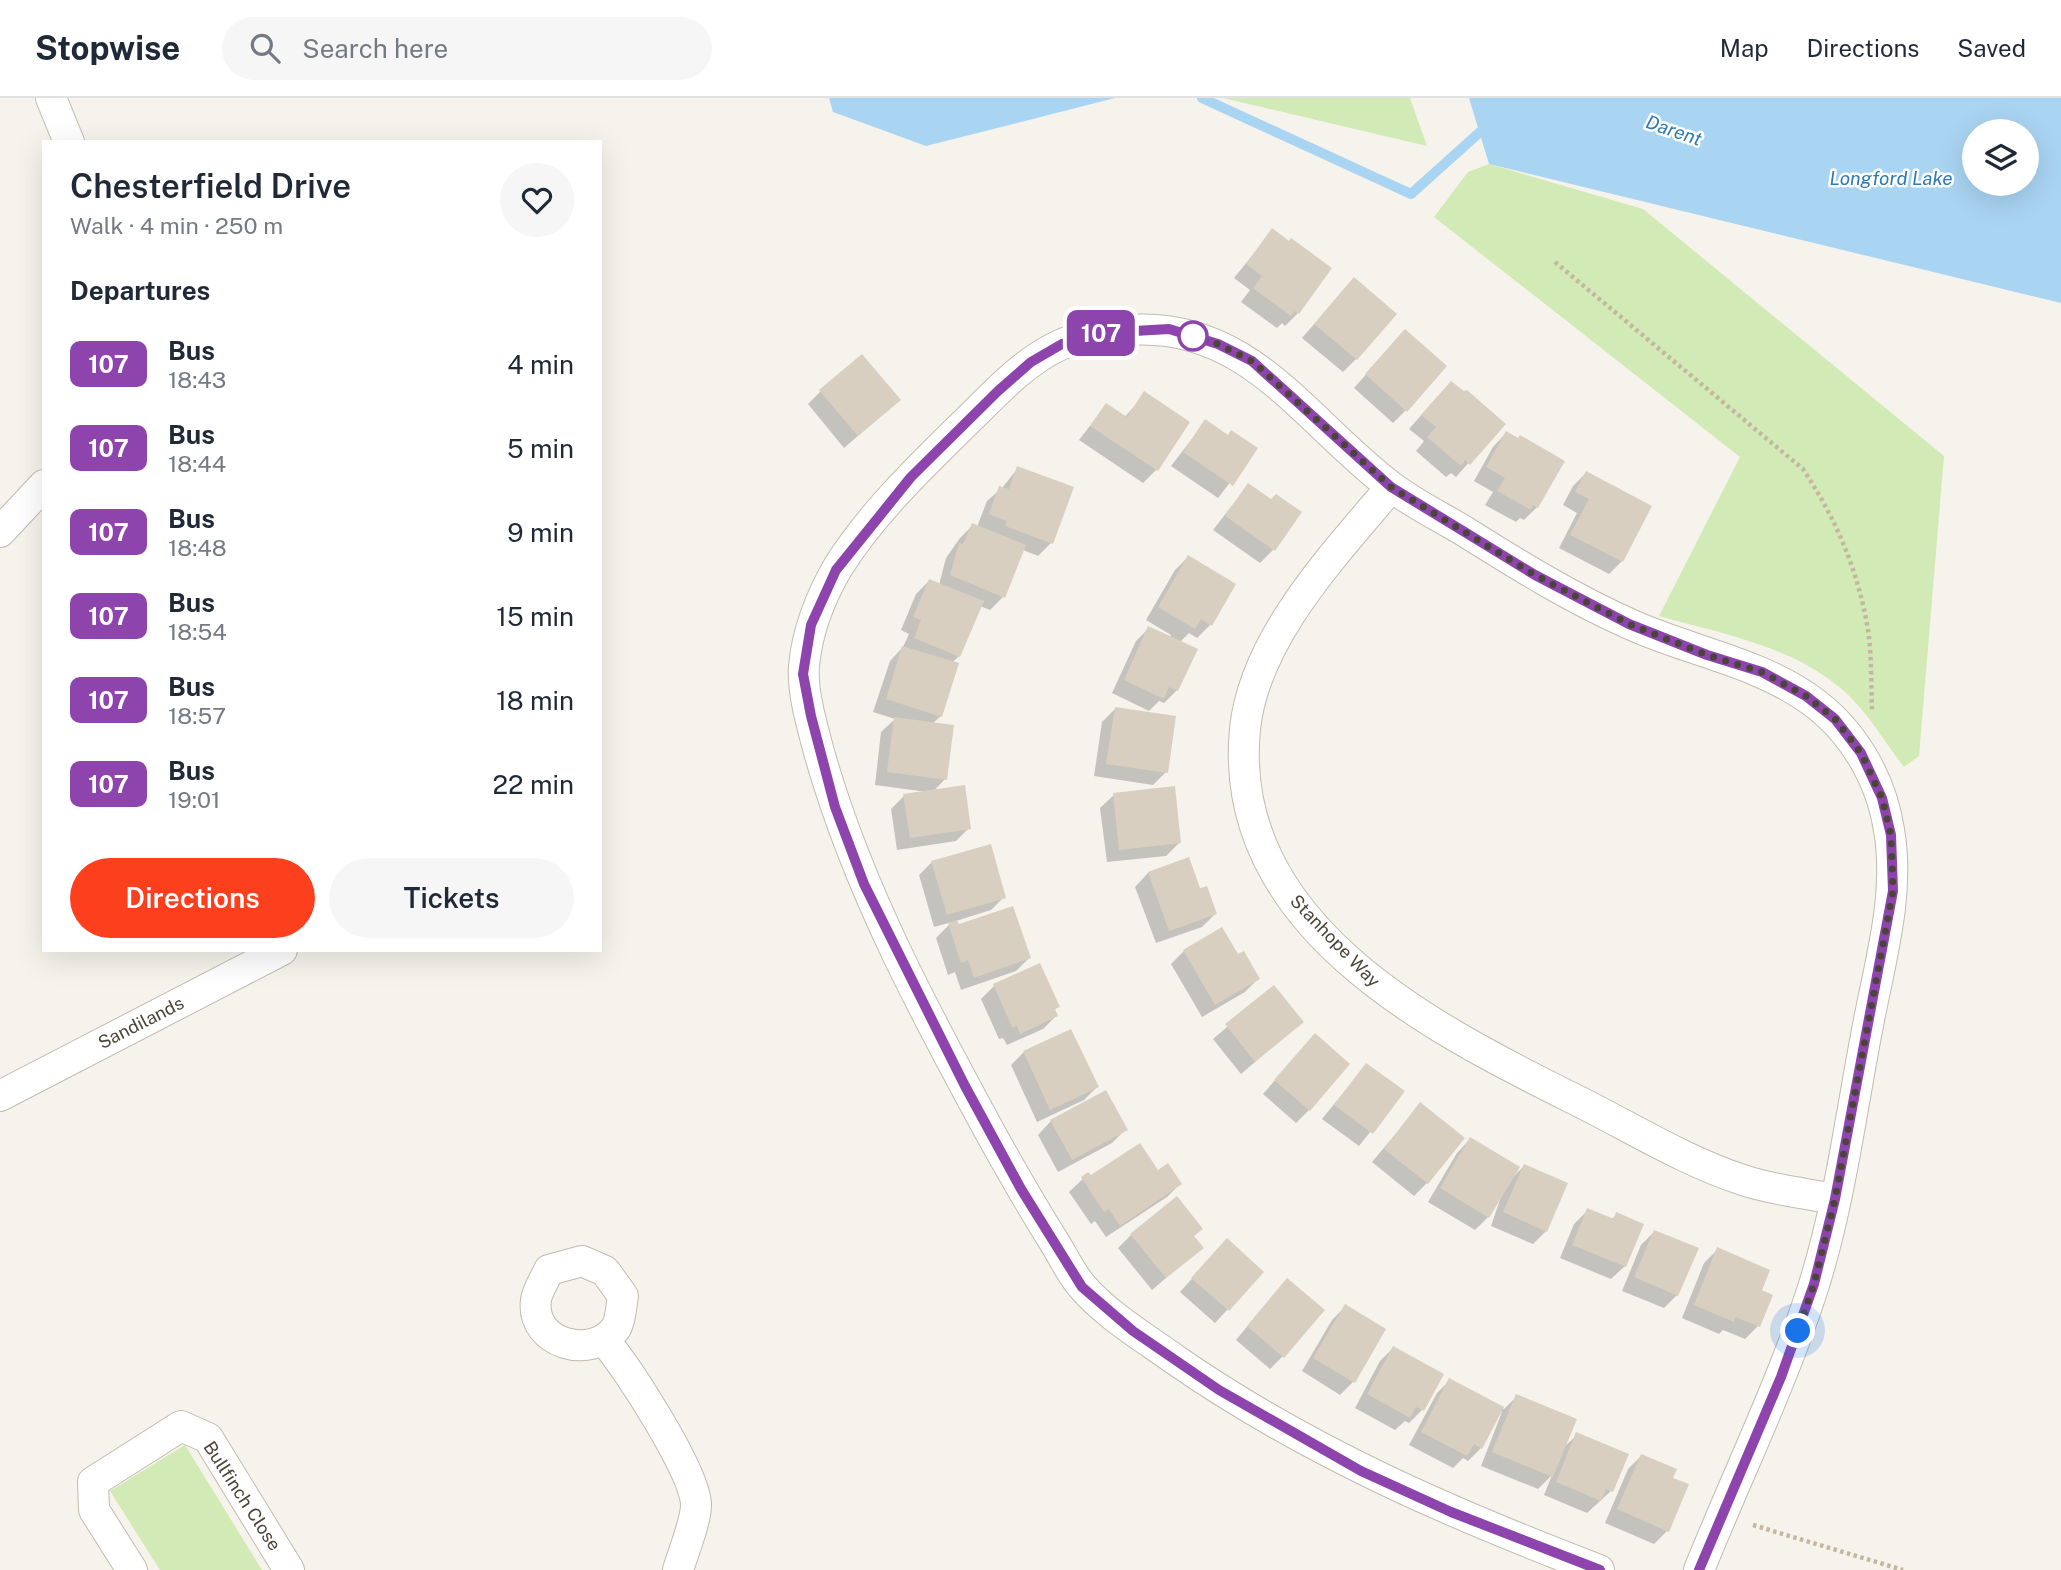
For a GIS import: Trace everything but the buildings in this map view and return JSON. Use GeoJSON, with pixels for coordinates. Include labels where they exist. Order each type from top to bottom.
{"type":"FeatureCollection","features":[{"type":"Feature","properties":{"kind":"street"},"geometry":{"type":"LineString","coordinates":[[51,98],[68,140]]}},
{"type":"Feature","properties":{"kind":"street"},"geometry":{"type":"LineString","coordinates":[[1600,1570],[1451,1512],[1361,1471],[1219,1390],[1133,1331],[1082,1287],[1021,1189],[965,1086],[864,884],[835,807],[815,738],[803,674],[811,625],[836,570],[871,523],[911,477],[998,391],[1031,362],[1062,344],[1100,333],[1169,329],[1218,344],[1252,361],[1391,487],[1535,575],[1629,624],[1707,655],[1762,672],[1806,696],[1835,719],[1861,753],[1882,798],[1888,823],[1893,891],[1835,1199],[1814,1284],[1790,1354],[1699,1570]]}},
{"type":"Feature","properties":{"kind":"street"},"geometry":{"type":"LineString","coordinates":[[0,533],[42,487]]}},
{"type":"Feature","properties":{"kind":"street","name":"Stanhope Way"},"geometry":{"type":"LineString","coordinates":[[1391,487],[1321,570],[1269,654],[1254,689],[1245,728],[1244,783],[1257,837],[1275,876],[1297,907],[1375,986],[1484,1055],[1700,1163],[1743,1181],[1835,1199]]}},
{"type":"Feature","properties":{"kind":"street","name":"Sandilands"},"geometry":{"type":"LineString","coordinates":[[0,1096],[278,952]]}},
{"type":"Feature","properties":{"kind":"street"},"geometry":{"type":"LineString","coordinates":[[604,1340],[624,1363],[689,1481],[696,1504],[678,1570]]}},
{"type":"Feature","properties":{"kind":"street","name":"Bullfinch Close"},"geometry":{"type":"LineString","coordinates":[[132,1570],[94,1510],[93,1482],[181,1426],[208,1438],[289,1570]]}},
{"type":"Feature","properties":{"kind":"path"},"geometry":{"type":"LineString","coordinates":[[1555,262],[1803,469],[1831,512],[1854,568],[1868,632],[1872,719],[1861,753]]}},
{"type":"Feature","properties":{"kind":"path"},"geometry":{"type":"LineString","coordinates":[[1721,1516],[1903,1570]]}},
{"type":"Feature","properties":{"kind":"green space"},"geometry":{"type":"Polygon","coordinates":[[[1223,98],[1410,98],[1427,146],[1223,98]]]}},
{"type":"Feature","properties":{"kind":"green space"},"geometry":{"type":"Polygon","coordinates":[[[1489,164],[1643,209],[1944,456],[1919,756],[1904,767],[1876,728],[1844,691],[1803,663],[1756,643],[1659,616],[1740,457],[1434,217],[1468,172],[1489,164]]]}},
{"type":"Feature","properties":{"kind":"green space"},"geometry":{"type":"Polygon","coordinates":[[[185,1445],[262,1570],[160,1570],[110,1491],[185,1445]]]}},
{"type":"Feature","properties":{"kind":"water"},"geometry":{"type":"Polygon","coordinates":[[[829,98],[1115,98],[926,146],[833,112],[829,98]]]}},
{"type":"Feature","properties":{"kind":"water","name":"Longford Lake"},"geometry":{"type":"Polygon","coordinates":[[[1469,98],[2061,98],[2061,303],[1489,164],[1469,98]]]}},
{"type":"Feature","properties":{"kind":"waterway","name":"Darent"},"geometry":{"type":"LineString","coordinates":[[1202,98],[1411,194],[1480,132]]}},
{"type":"Feature","properties":{"kind":"bus line","name":"107"},"geometry":{"type":"LineString","coordinates":[[1600,1570],[1451,1512],[1361,1471],[1219,1390],[1133,1331],[1082,1287],[1021,1189],[965,1086],[864,884],[835,807],[815,738],[803,674],[811,625],[836,570],[871,523],[911,477],[998,391],[1031,362],[1062,344],[1100,333],[1169,329],[1218,344],[1252,361],[1391,487],[1535,575],[1629,624],[1707,655],[1762,672],[1806,696],[1835,719],[1861,753],[1882,798],[1891,835],[1893,891],[1835,1199],[1814,1284],[1781,1377],[1699,1570]]}},
{"type":"Feature","properties":{"kind":"route"},"geometry":{"type":"LineString","coordinates":[[1193,336],[1218,344],[1252,361],[1391,487],[1535,575],[1629,624],[1707,655],[1762,672],[1806,696],[1835,719],[1861,753],[1882,798],[1891,835],[1893,891],[1835,1199],[1814,1284],[1798,1331]]}}]}
